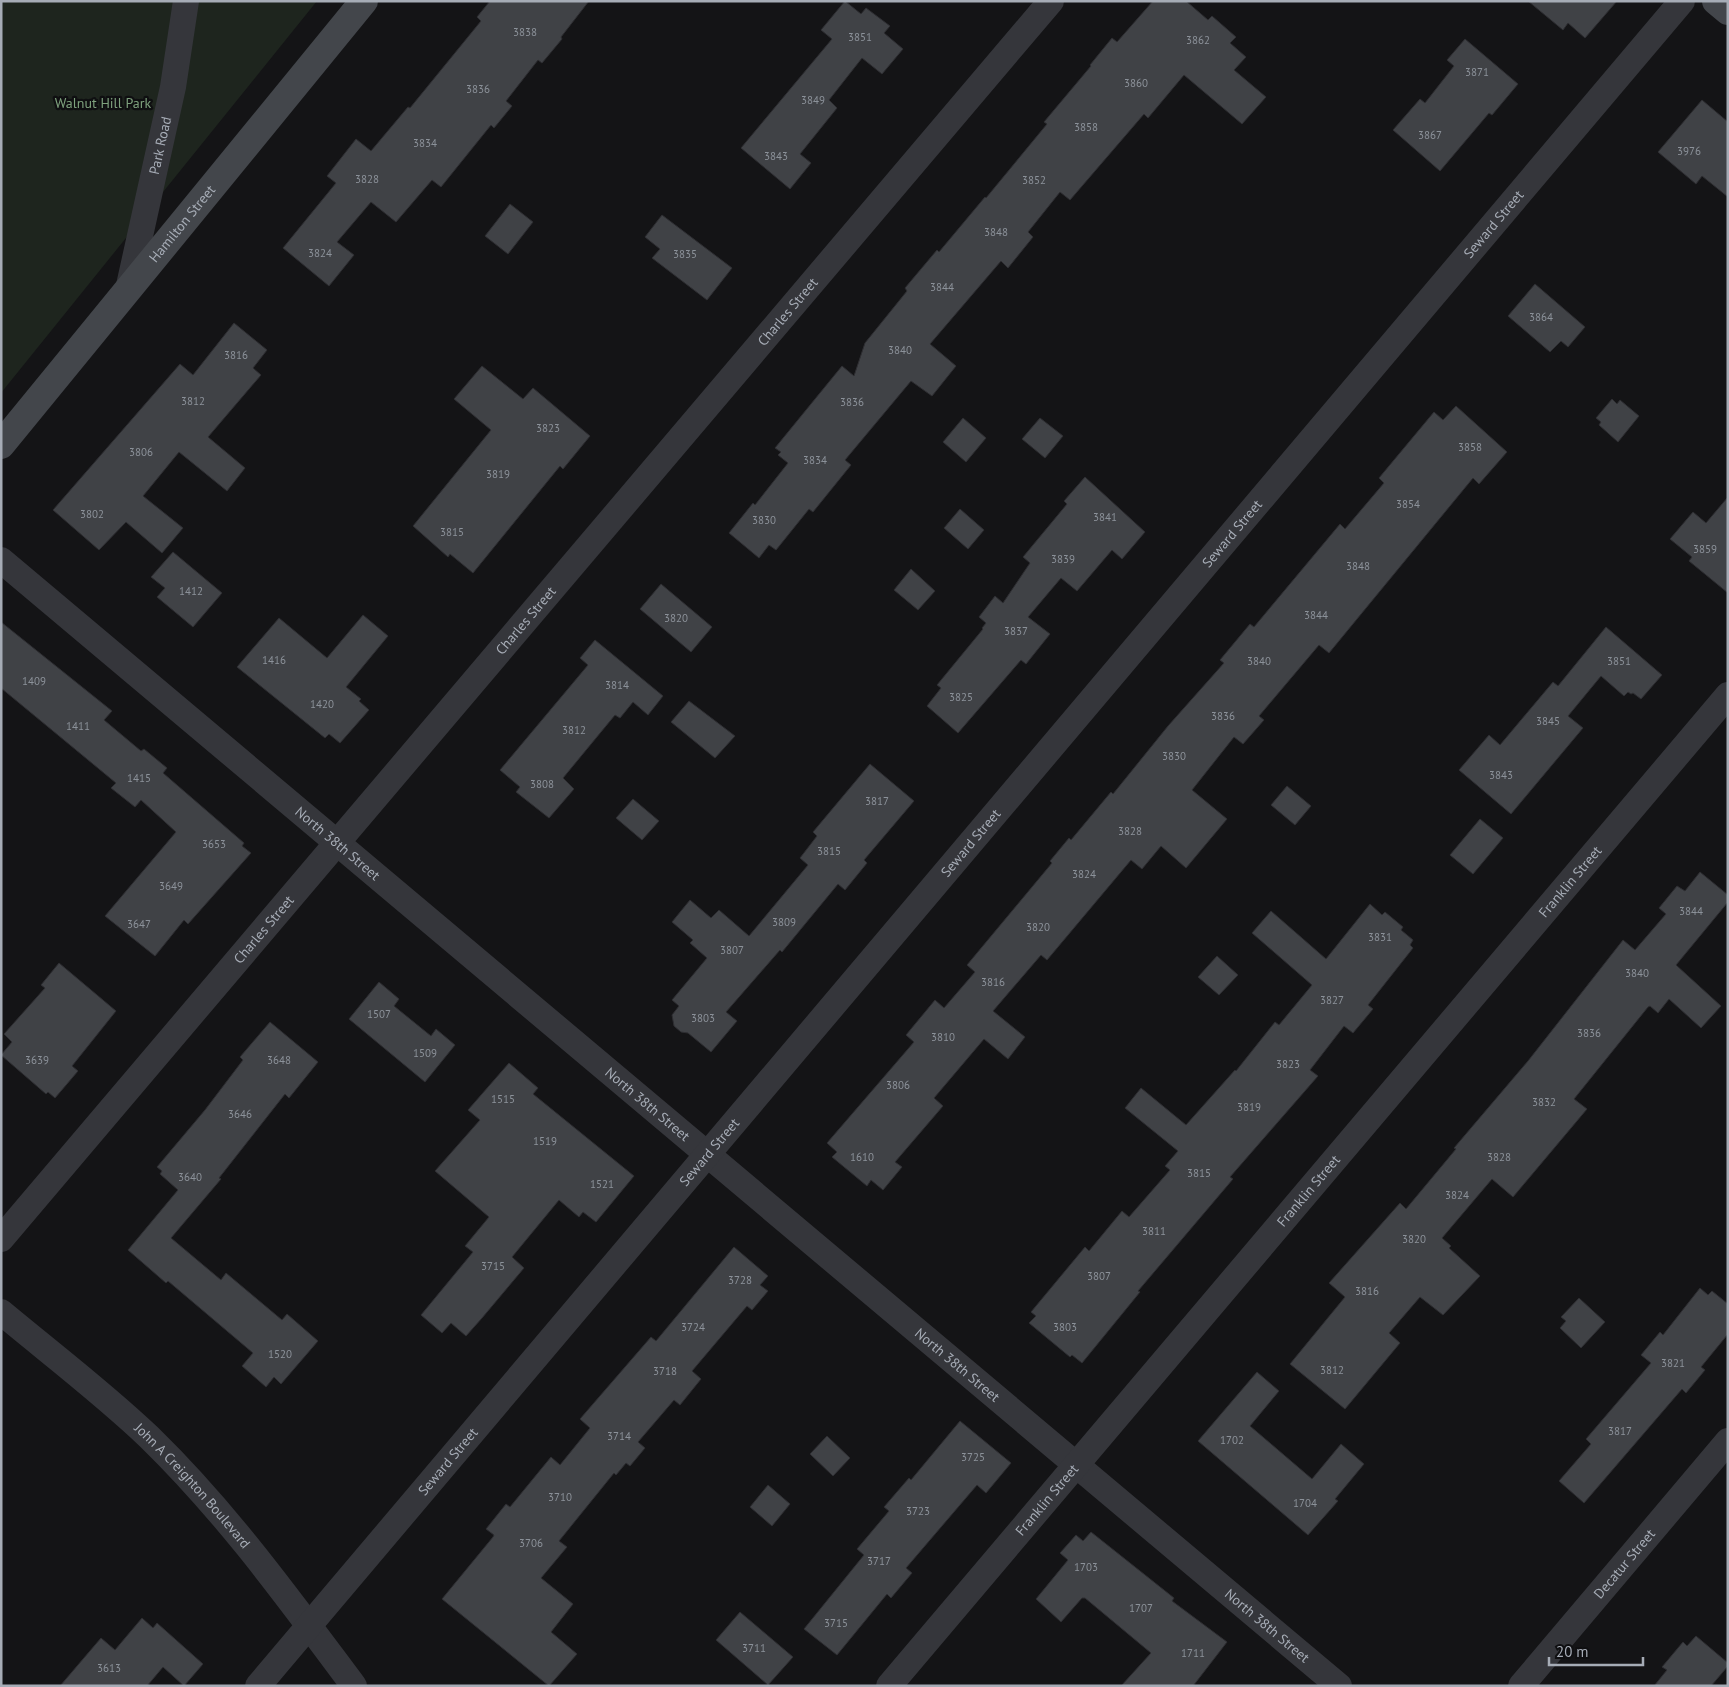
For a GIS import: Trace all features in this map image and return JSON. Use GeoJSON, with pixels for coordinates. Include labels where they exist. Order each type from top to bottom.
{"type":"FeatureCollection","features":[{"type":"Feature","properties":{"kind":"main road","name":"Hamilton Street"},"geometry":{"type":"LineString","coordinates":[[1,445],[364,1]]}},
{"type":"Feature","properties":{"kind":"main road"},"geometry":{"type":"LineString","coordinates":[[1716,1],[1728,12]]}},
{"type":"Feature","properties":{"kind":"street","name":"Park Road"},"geometry":{"type":"LineString","coordinates":[[128,290],[173,87],[186,1]]}},
{"type":"Feature","properties":{"kind":"street","name":"Charles Street"},"geometry":{"type":"LineString","coordinates":[[1,1239],[340,843],[1051,1]]}},
{"type":"Feature","properties":{"kind":"street","name":"Seward Street"},"geometry":{"type":"LineString","coordinates":[[258,1686],[1682,1]]}},
{"type":"Feature","properties":{"kind":"street","name":"North 38th Street"},"geometry":{"type":"LineString","coordinates":[[1,560],[340,843],[1340,1686]]}},
{"type":"Feature","properties":{"kind":"street","name":"Franklin Street"},"geometry":{"type":"LineString","coordinates":[[889,1686],[1728,695]]}},
{"type":"Feature","properties":{"kind":"street","name":"John A Creighton Boulevard"},"geometry":{"type":"LineString","coordinates":[[1,1312],[148,1436],[201,1490],[284,1589],[354,1686]]}},
{"type":"Feature","properties":{"kind":"street","name":"Decatur Street"},"geometry":{"type":"LineString","coordinates":[[1521,1686],[1728,1442]]}},
{"type":"Feature","properties":{"kind":"green space","name":"Walnut Hill Park"},"geometry":{"type":"Polygon","coordinates":[[[1,1],[317,1],[1,393],[1,1]]]}},
{"type":"Feature","properties":{"kind":"building"},"geometry":{"type":"Polygon","coordinates":[[[490,1],[589,1],[561,37],[562,39],[542,63],[538,60],[506,101],[512,106],[494,128],[491,125],[441,187],[432,180],[396,222],[371,202],[337,242],[354,255],[329,286],[283,248],[336,183],[327,176],[356,139],[371,151],[408,107],[410,108],[481,21],[477,17],[490,1]]]}},
{"type":"Feature","properties":{"kind":"building"},"geometry":{"type":"Polygon","coordinates":[[[845,1],[861,14],[866,8],[890,26],[884,33],[903,49],[882,74],[862,58],[829,100],[837,108],[800,154],[811,163],[790,189],[741,148],[832,39],[821,30],[845,1]]]}},
{"type":"Feature","properties":{"kind":"building"},"geometry":{"type":"Polygon","coordinates":[[[1153,1],[1186,1],[1208,20],[1212,16],[1236,37],[1230,43],[1246,57],[1234,70],[1266,97],[1242,124],[1184,75],[1148,118],[1144,114],[1070,200],[1060,192],[1028,232],[1033,237],[1008,268],[1001,261],[930,344],[956,366],[932,396],[911,381],[845,460],[851,465],[813,512],[809,509],[776,550],[769,545],[759,558],[729,533],[753,503],[755,505],[788,463],[778,455],[781,452],[775,448],[842,366],[854,376],[865,343],[907,291],[905,288],[937,250],[939,252],[986,198],[1047,124],[1044,122],[1112,38],[1117,42],[1153,1]]]}},
{"type":"Feature","properties":{"kind":"building"},"geometry":{"type":"Polygon","coordinates":[[[1528,1],[1617,1],[1585,38],[1568,23],[1563,30],[1528,1]]]}},
{"type":"Feature","properties":{"kind":"building"},"geometry":{"type":"Polygon","coordinates":[[[1465,39],[1518,84],[1492,115],[1489,113],[1440,171],[1393,130],[1420,99],[1425,103],[1454,66],[1447,60],[1465,39]]]}},
{"type":"Feature","properties":{"kind":"building"},"geometry":{"type":"Polygon","coordinates":[[[1702,100],[1728,122],[1728,197],[1702,176],[1696,184],[1658,152],[1702,100]]]}},
{"type":"Feature","properties":{"kind":"building"},"geometry":{"type":"Polygon","coordinates":[[[510,204],[533,222],[508,254],[485,236],[510,204]]]}},
{"type":"Feature","properties":{"kind":"building"},"geometry":{"type":"Polygon","coordinates":[[[662,215],[732,268],[707,300],[652,258],[660,249],[645,237],[662,215]]]}},
{"type":"Feature","properties":{"kind":"building"},"geometry":{"type":"Polygon","coordinates":[[[1535,284],[1585,327],[1568,347],[1561,341],[1550,352],[1508,316],[1535,284]]]}},
{"type":"Feature","properties":{"kind":"building"},"geometry":{"type":"Polygon","coordinates":[[[234,323],[267,350],[253,368],[261,375],[208,437],[245,468],[227,491],[179,452],[143,496],[183,528],[162,553],[126,522],[99,550],[53,510],[180,364],[193,375],[234,323]]]}},
{"type":"Feature","properties":{"kind":"building"},"geometry":{"type":"Polygon","coordinates":[[[482,366],[523,399],[533,388],[590,436],[563,469],[560,466],[473,573],[450,554],[448,557],[413,526],[491,430],[454,399],[482,366]]]}},
{"type":"Feature","properties":{"kind":"building"},"geometry":{"type":"Polygon","coordinates":[[[1612,399],[1617,404],[1620,400],[1639,416],[1618,442],[1599,425],[1601,422],[1596,418],[1612,399]]]}},
{"type":"Feature","properties":{"kind":"building"},"geometry":{"type":"Polygon","coordinates":[[[1456,406],[1507,452],[1479,484],[1473,478],[1329,653],[1319,645],[1259,716],[1264,720],[1243,744],[1234,737],[1192,790],[1227,819],[1186,868],[1161,846],[1142,869],[1131,860],[1047,960],[1041,955],[993,1011],[1025,1037],[1008,1059],[984,1039],[934,1098],[943,1106],[895,1162],[902,1167],[883,1190],[871,1180],[867,1186],[832,1157],[837,1152],[827,1143],[914,1042],[906,1035],[935,1000],[944,1008],[975,972],[967,965],[1052,863],[1050,861],[1069,838],[1071,840],[1111,792],[1113,794],[1168,726],[1224,663],[1220,660],[1250,624],[1254,627],[1340,524],[1345,529],[1384,483],[1379,478],[1434,412],[1443,420],[1456,406]]]}},
{"type":"Feature","properties":{"kind":"building"},"geometry":{"type":"Polygon","coordinates":[[[963,418],[986,438],[966,462],[943,442],[963,418]]]}},
{"type":"Feature","properties":{"kind":"building"},"geometry":{"type":"Polygon","coordinates":[[[1040,418],[1063,436],[1045,458],[1022,439],[1040,418]]]}},
{"type":"Feature","properties":{"kind":"building"},"geometry":{"type":"Polygon","coordinates":[[[1085,477],[1145,532],[1122,559],[1112,550],[1077,591],[1061,578],[1028,617],[1050,634],[1026,664],[1021,660],[958,733],[927,706],[941,688],[937,685],[983,629],[986,623],[979,617],[995,596],[1003,603],[1030,563],[1023,557],[1067,504],[1064,501],[1085,477]]]}},
{"type":"Feature","properties":{"kind":"building"},"geometry":{"type":"Polygon","coordinates":[[[1728,497],[1728,593],[1689,561],[1692,557],[1670,539],[1693,512],[1706,523],[1728,497]]]}},
{"type":"Feature","properties":{"kind":"building"},"geometry":{"type":"Polygon","coordinates":[[[960,509],[984,530],[968,549],[944,528],[960,509]]]}},
{"type":"Feature","properties":{"kind":"building"},"geometry":{"type":"Polygon","coordinates":[[[173,552],[222,593],[193,627],[157,597],[165,588],[151,577],[173,552]]]}},
{"type":"Feature","properties":{"kind":"building"},"geometry":{"type":"Polygon","coordinates":[[[911,569],[935,591],[918,610],[894,590],[911,569]]]}},
{"type":"Feature","properties":{"kind":"building"},"geometry":{"type":"Polygon","coordinates":[[[661,584],[712,627],[691,652],[640,609],[661,584]]]}},
{"type":"Feature","properties":{"kind":"building"},"geometry":{"type":"Polygon","coordinates":[[[363,615],[388,636],[346,687],[361,699],[359,701],[369,710],[340,743],[329,734],[325,738],[237,667],[279,618],[327,658],[363,615]]]}},
{"type":"Feature","properties":{"kind":"building"},"geometry":{"type":"Polygon","coordinates":[[[1,622],[112,711],[104,720],[141,751],[144,749],[167,768],[163,773],[244,843],[242,846],[251,853],[188,924],[184,920],[155,956],[105,916],[176,832],[141,800],[135,807],[111,788],[116,783],[1,688],[1,622]]]}},
{"type":"Feature","properties":{"kind":"building"},"geometry":{"type":"Polygon","coordinates":[[[1606,627],[1662,675],[1641,699],[1628,692],[1624,696],[1601,676],[1568,716],[1583,728],[1511,814],[1459,770],[1489,735],[1500,745],[1553,682],[1558,686],[1606,627]]]}},
{"type":"Feature","properties":{"kind":"building"},"geometry":{"type":"Polygon","coordinates":[[[595,640],[663,696],[648,715],[633,702],[620,718],[615,715],[563,778],[574,789],[549,818],[516,792],[520,787],[500,770],[588,665],[580,658],[595,640]]]}},
{"type":"Feature","properties":{"kind":"building"},"geometry":{"type":"Polygon","coordinates":[[[689,701],[735,736],[715,758],[671,722],[689,701]]]}},
{"type":"Feature","properties":{"kind":"building"},"geometry":{"type":"Polygon","coordinates":[[[870,764],[914,801],[864,860],[867,863],[845,890],[838,884],[782,952],[780,950],[726,1012],[737,1021],[711,1052],[688,1033],[681,1032],[674,1026],[672,1015],[679,1006],[672,1000],[707,958],[690,943],[693,940],[672,922],[690,900],[711,918],[719,910],[749,936],[808,865],[800,858],[817,836],[813,832],[870,764]]]}},
{"type":"Feature","properties":{"kind":"building"},"geometry":{"type":"Polygon","coordinates":[[[1287,786],[1311,806],[1295,825],[1271,805],[1287,786]]]}},
{"type":"Feature","properties":{"kind":"building"},"geometry":{"type":"Polygon","coordinates":[[[633,799],[659,821],[642,840],[616,818],[633,799]]]}},
{"type":"Feature","properties":{"kind":"building"},"geometry":{"type":"Polygon","coordinates":[[[1480,819],[1503,838],[1473,874],[1450,855],[1480,819]]]}},
{"type":"Feature","properties":{"kind":"building"},"geometry":{"type":"Polygon","coordinates":[[[1700,872],[1728,895],[1728,902],[1676,965],[1721,1006],[1701,1028],[1669,999],[1658,1013],[1650,1006],[1648,1007],[1574,1099],[1587,1109],[1513,1197],[1492,1179],[1442,1238],[1451,1246],[1449,1248],[1480,1276],[1443,1315],[1420,1297],[1389,1333],[1400,1343],[1345,1409],[1290,1364],[1345,1297],[1329,1283],[1400,1203],[1406,1209],[1456,1149],[1454,1148],[1528,1061],[1623,940],[1635,950],[1666,914],[1659,908],[1677,886],[1685,891],[1700,872]]]}},
{"type":"Feature","properties":{"kind":"building"},"geometry":{"type":"Polygon","coordinates":[[[1370,904],[1382,915],[1385,912],[1403,927],[1401,930],[1413,940],[1410,945],[1413,948],[1368,1005],[1373,1009],[1353,1033],[1344,1026],[1310,1070],[1318,1076],[1230,1177],[1233,1179],[1138,1291],[1140,1292],[1082,1363],[1072,1355],[1070,1357],[1029,1323],[1036,1316],[1031,1312],[1085,1247],[1089,1251],[1122,1211],[1129,1217],[1170,1170],[1165,1166],[1178,1151],[1125,1108],[1141,1088],[1186,1125],[1236,1071],[1275,1022],[1279,1025],[1312,985],[1252,933],[1271,911],[1326,959],[1370,904]]]}},
{"type":"Feature","properties":{"kind":"building"},"geometry":{"type":"Polygon","coordinates":[[[1217,956],[1238,975],[1219,995],[1198,977],[1217,956]]]}},
{"type":"Feature","properties":{"kind":"building"},"geometry":{"type":"Polygon","coordinates":[[[59,963],[116,1011],[72,1066],[78,1071],[55,1098],[48,1092],[46,1094],[1,1055],[12,1042],[4,1034],[45,988],[41,985],[59,963]]]}},
{"type":"Feature","properties":{"kind":"building"},"geometry":{"type":"Polygon","coordinates":[[[379,982],[399,999],[394,1006],[431,1036],[436,1029],[455,1045],[425,1082],[349,1019],[379,982]]]}},
{"type":"Feature","properties":{"kind":"building"},"geometry":{"type":"Polygon","coordinates":[[[270,1022],[318,1062],[289,1098],[285,1094],[219,1178],[221,1179],[171,1238],[221,1280],[226,1273],[282,1320],[287,1314],[318,1341],[281,1384],[274,1377],[266,1387],[242,1366],[253,1353],[168,1281],[166,1283],[128,1250],[178,1190],[160,1174],[162,1171],[157,1167],[205,1110],[243,1060],[240,1057],[270,1022]]]}},
{"type":"Feature","properties":{"kind":"building"},"geometry":{"type":"Polygon","coordinates":[[[509,1063],[538,1088],[533,1094],[634,1176],[596,1222],[583,1212],[579,1217],[559,1200],[512,1257],[524,1268],[482,1318],[466,1336],[451,1323],[442,1333],[421,1315],[473,1252],[465,1246],[489,1217],[435,1171],[480,1120],[468,1110],[509,1063]]]}},
{"type":"Feature","properties":{"kind":"building"},"geometry":{"type":"Polygon","coordinates":[[[734,1247],[768,1276],[760,1285],[768,1291],[752,1310],[747,1306],[692,1371],[701,1379],[680,1405],[674,1400],[638,1442],[645,1448],[630,1466],[626,1463],[616,1475],[614,1473],[559,1541],[567,1547],[541,1578],[573,1604],[551,1632],[577,1654],[549,1686],[442,1599],[493,1537],[494,1535],[486,1529],[506,1504],[510,1507],[551,1457],[560,1465],[590,1428],[580,1419],[651,1337],[656,1341],[734,1247]]]}},
{"type":"Feature","properties":{"kind":"building"},"geometry":{"type":"Polygon","coordinates":[[[1700,1288],[1708,1295],[1712,1291],[1728,1304],[1728,1334],[1701,1367],[1705,1370],[1686,1393],[1682,1389],[1584,1503],[1559,1481],[1591,1444],[1586,1439],[1651,1363],[1641,1355],[1660,1332],[1663,1335],[1700,1288]]]}},
{"type":"Feature","properties":{"kind":"building"},"geometry":{"type":"Polygon","coordinates":[[[1579,1298],[1605,1322],[1581,1348],[1560,1328],[1566,1321],[1561,1317],[1579,1298]]]}},
{"type":"Feature","properties":{"kind":"building"},"geometry":{"type":"Polygon","coordinates":[[[1257,1372],[1279,1391],[1250,1426],[1312,1479],[1341,1444],[1364,1464],[1335,1499],[1338,1501],[1308,1535],[1198,1441],[1257,1372]]]}},
{"type":"Feature","properties":{"kind":"building"},"geometry":{"type":"Polygon","coordinates":[[[960,1421],[1011,1463],[986,1493],[977,1485],[906,1568],[912,1573],[891,1598],[887,1594],[837,1655],[804,1629],[864,1555],[857,1549],[889,1511],[884,1507],[909,1478],[911,1480],[960,1421]]]}},
{"type":"Feature","properties":{"kind":"building"},"geometry":{"type":"Polygon","coordinates":[[[827,1436],[850,1458],[833,1476],[810,1454],[827,1436]]]}},
{"type":"Feature","properties":{"kind":"building"},"geometry":{"type":"Polygon","coordinates":[[[768,1485],[790,1504],[772,1526],[750,1507],[768,1485]]]}},
{"type":"Feature","properties":{"kind":"building"},"geometry":{"type":"Polygon","coordinates":[[[1091,1532],[1174,1598],[1172,1601],[1227,1642],[1193,1686],[1121,1686],[1151,1653],[1085,1598],[1082,1598],[1061,1622],[1036,1599],[1068,1560],[1060,1553],[1076,1535],[1083,1541],[1091,1532]]]}},
{"type":"Feature","properties":{"kind":"building"},"geometry":{"type":"Polygon","coordinates":[[[740,1612],[793,1657],[768,1685],[716,1640],[740,1612]]]}},
{"type":"Feature","properties":{"kind":"building"},"geometry":{"type":"Polygon","coordinates":[[[142,1618],[153,1628],[157,1623],[203,1664],[184,1686],[163,1667],[147,1686],[60,1686],[101,1638],[115,1650],[142,1618]]]}},
{"type":"Feature","properties":{"kind":"building"},"geometry":{"type":"Polygon","coordinates":[[[1696,1636],[1728,1663],[1728,1666],[1711,1686],[1654,1686],[1667,1670],[1662,1667],[1683,1642],[1687,1646],[1696,1636]]]}}]}
